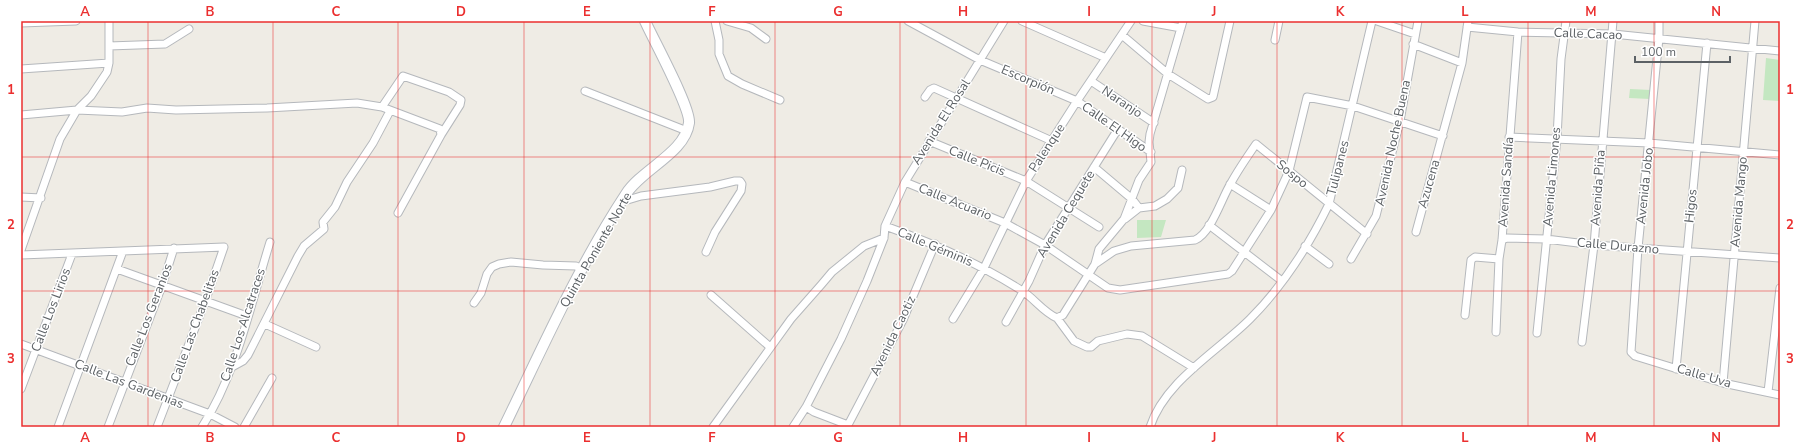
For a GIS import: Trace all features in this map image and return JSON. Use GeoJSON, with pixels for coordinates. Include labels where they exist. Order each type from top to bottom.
{"type":"FeatureCollection","features":[{"type":"Feature","properties":{"kind":"street"},"geometry":{"type":"LineString","coordinates":[[21,23],[76,21]]}},
{"type":"Feature","properties":{"kind":"street"},"geometry":{"type":"LineString","coordinates":[[21,250],[41,198],[60,139],[77,110],[91,96],[107,72],[109,63],[109,21]]}},
{"type":"Feature","properties":{"kind":"street"},"geometry":{"type":"LineString","coordinates":[[585,91],[687,131],[689,117],[688,112],[645,21]]}},
{"type":"Feature","properties":{"kind":"street"},"geometry":{"type":"LineString","coordinates":[[715,21],[719,40],[719,54],[728,76],[742,84],[780,100]]}},
{"type":"Feature","properties":{"kind":"street"},"geometry":{"type":"LineString","coordinates":[[727,21],[751,28],[766,39]]}},
{"type":"Feature","properties":{"kind":"street","name":"Escorpión"},"geometry":{"type":"LineString","coordinates":[[908,21],[980,60],[1077,101]]}},
{"type":"Feature","properties":{"kind":"street","name":"Avenida El Rosal"},"geometry":{"type":"LineString","coordinates":[[793,427],[806,407],[842,339],[884,238],[885,226],[905,182],[955,98],[1004,21]]}},
{"type":"Feature","properties":{"kind":"street"},"geometry":{"type":"LineString","coordinates":[[1022,21],[1106,58]]}},
{"type":"Feature","properties":{"kind":"street","name":"Palenque"},"geometry":{"type":"LineString","coordinates":[[953,319],[984,268],[1026,181],[1077,101],[1131,21]]}},
{"type":"Feature","properties":{"kind":"street"},"geometry":{"type":"LineString","coordinates":[[1124,219],[1139,180],[1151,162],[1149,142],[1182,25],[1143,21]]}},
{"type":"Feature","properties":{"kind":"street"},"geometry":{"type":"LineString","coordinates":[[1122,35],[1168,74],[1208,99],[1213,97],[1230,21]]}},
{"type":"Feature","properties":{"kind":"street"},"geometry":{"type":"LineString","coordinates":[[1275,40],[1279,21]]}},
{"type":"Feature","properties":{"kind":"street","name":"Tulipanes"},"geometry":{"type":"LineString","coordinates":[[1150,427],[1157,409],[1164,398],[1194,368],[1250,319],[1268,299],[1305,246],[1329,204],[1372,21]]}},
{"type":"Feature","properties":{"kind":"street"},"geometry":{"type":"LineString","coordinates":[[1377,21],[1415,34]]}},
{"type":"Feature","properties":{"kind":"street","name":"Avenida Noche Buena"},"geometry":{"type":"LineString","coordinates":[[1351,258],[1367,234],[1376,216],[1400,121],[1418,21]]}},
{"type":"Feature","properties":{"kind":"street","name":"Avenida Limones"},"geometry":{"type":"LineString","coordinates":[[1537,333],[1557,138],[1566,21]]}},
{"type":"Feature","properties":{"kind":"street","name":"Avenida Piña"},"geometry":{"type":"LineString","coordinates":[[1582,342],[1594,245],[1613,21]]}},
{"type":"Feature","properties":{"kind":"street","name":"Avenida Jobo"},"geometry":{"type":"LineString","coordinates":[[1631,352],[1638,248],[1659,38],[1659,21]]}},
{"type":"Feature","properties":{"kind":"street","name":"Avenida Mango"},"geometry":{"type":"LineString","coordinates":[[1723,383],[1755,21]]}},
{"type":"Feature","properties":{"kind":"street","name":"Calle Cacao"},"geometry":{"type":"LineString","coordinates":[[1468,24],[1518,32],[1613,34],[1780,51]]}},
{"type":"Feature","properties":{"kind":"street","name":"Azucena"},"geometry":{"type":"LineString","coordinates":[[1416,232],[1462,63],[1468,24]]}},
{"type":"Feature","properties":{"kind":"street"},"geometry":{"type":"LineString","coordinates":[[109,46],[165,44],[189,29]]}},
{"type":"Feature","properties":{"kind":"street","name":"Avenida Sandía"},"geometry":{"type":"LineString","coordinates":[[1496,332],[1499,259],[1502,240],[1518,32]]}},
{"type":"Feature","properties":{"kind":"street","name":"Higos"},"geometry":{"type":"LineString","coordinates":[[1676,369],[1707,43]]}},
{"type":"Feature","properties":{"kind":"street"},"geometry":{"type":"LineString","coordinates":[[1413,44],[1462,63]]}},
{"type":"Feature","properties":{"kind":"street"},"geometry":{"type":"LineString","coordinates":[[21,69],[109,63]]}},
{"type":"Feature","properties":{"kind":"street"},"geometry":{"type":"LineString","coordinates":[[382,107],[403,76],[449,92],[461,100],[460,105],[441,135],[398,213]]}},
{"type":"Feature","properties":{"kind":"street","name":"Naranjo"},"geometry":{"type":"LineString","coordinates":[[1091,81],[1154,123]]}},
{"type":"Feature","properties":{"kind":"street"},"geometry":{"type":"LineString","coordinates":[[925,97],[932,88],[1052,141]]}},
{"type":"Feature","properties":{"kind":"street","name":"Calle Acuario"},"geometry":{"type":"LineString","coordinates":[[905,182],[1005,223],[1045,245],[1108,288],[1120,290],[1228,274],[1246,252],[1271,210],[1289,172],[1307,97],[1353,106]]}},
{"type":"Feature","properties":{"kind":"street","name":"Calle El Higo"},"geometry":{"type":"LineString","coordinates":[[1077,101],[1151,152]]}},
{"type":"Feature","properties":{"kind":"street"},"geometry":{"type":"LineString","coordinates":[[21,115],[77,110],[122,112],[147,108],[176,110],[357,104],[382,107],[425,122],[440,128],[441,135]]}},
{"type":"Feature","properties":{"kind":"street"},"geometry":{"type":"LineString","coordinates":[[1353,106],[1443,136]]}},
{"type":"Feature","properties":{"kind":"street"},"geometry":{"type":"LineString","coordinates":[[232,368],[244,361],[248,355],[298,256],[304,246],[324,229],[323,222],[336,207],[347,182],[373,143],[390,111]]}},
{"type":"Feature","properties":{"kind":"street","name":"Avenida Cequete"},"geometry":{"type":"LineString","coordinates":[[1006,322],[1045,245],[1118,129]]}},
{"type":"Feature","properties":{"kind":"street","name":"Quinta Poniente Norte"},"geometry":{"type":"LineString","coordinates":[[504,427],[582,269],[627,192],[672,152],[687,131]]}},
{"type":"Feature","properties":{"kind":"street"},"geometry":{"type":"LineString","coordinates":[[1509,137],[1649,143],[1780,155]]}},
{"type":"Feature","properties":{"kind":"street","name":"Calle Picis"},"geometry":{"type":"LineString","coordinates":[[929,141],[1026,181],[1099,227]]}},
{"type":"Feature","properties":{"kind":"street","name":"Sospo"},"geometry":{"type":"LineString","coordinates":[[1230,184],[1256,144],[1367,234]]}},
{"type":"Feature","properties":{"kind":"street"},"geometry":{"type":"LineString","coordinates":[[1094,167],[1132,199],[1139,208]]}},
{"type":"Feature","properties":{"kind":"street"},"geometry":{"type":"LineString","coordinates":[[1060,317],[1094,264],[1099,249],[1124,219],[1139,208],[1155,206],[1167,199],[1178,188],[1182,170]]}},
{"type":"Feature","properties":{"kind":"street"},"geometry":{"type":"LineString","coordinates":[[621,202],[626,202],[641,196],[689,190],[735,180],[740,181],[742,184],[741,191],[714,232],[706,252]]}},
{"type":"Feature","properties":{"kind":"street"},"geometry":{"type":"LineString","coordinates":[[1094,264],[1114,250],[1132,246],[1195,240],[1201,237],[1209,225],[1230,184],[1271,210]]}},
{"type":"Feature","properties":{"kind":"street"},"geometry":{"type":"LineString","coordinates":[[21,197],[41,198]]}},
{"type":"Feature","properties":{"kind":"street"},"geometry":{"type":"LineString","coordinates":[[1209,225],[1282,280]]}},
{"type":"Feature","properties":{"kind":"street","name":"Calle Géminis"},"geometry":{"type":"LineString","coordinates":[[885,226],[935,244],[984,268],[1023,291],[1051,316],[1060,317],[1074,341],[1087,347],[1091,347],[1098,341],[1127,334],[1142,336],[1194,368]]}},
{"type":"Feature","properties":{"kind":"street"},"geometry":{"type":"LineString","coordinates":[[713,427],[791,319],[832,272],[864,246],[884,238]]}},
{"type":"Feature","properties":{"kind":"street","name":"Calle Durazno"},"geometry":{"type":"LineString","coordinates":[[1502,240],[1507,238],[1546,239],[1594,245],[1734,256],[1780,258]]}},
{"type":"Feature","properties":{"kind":"street","name":"Calle Los Alcatraces"},"geometry":{"type":"LineString","coordinates":[[202,427],[210,414],[232,368],[270,242]]}},
{"type":"Feature","properties":{"kind":"street","name":"Avenida Caotiz"},"geometry":{"type":"LineString","coordinates":[[847,426],[903,320],[935,244]]}},
{"type":"Feature","properties":{"kind":"street"},"geometry":{"type":"LineString","coordinates":[[1305,246],[1329,264]]}},
{"type":"Feature","properties":{"kind":"street","name":"Calle Las Chabelitas"},"geometry":{"type":"LineString","coordinates":[[157,427],[206,302],[224,247],[174,248]]}},
{"type":"Feature","properties":{"kind":"street"},"geometry":{"type":"LineString","coordinates":[[21,255],[72,254],[174,248]]}},
{"type":"Feature","properties":{"kind":"street","name":"Calle Los Geranios"},"geometry":{"type":"LineString","coordinates":[[108,427],[162,286],[174,248]]}},
{"type":"Feature","properties":{"kind":"street"},"geometry":{"type":"LineString","coordinates":[[58,427],[123,251]]}},
{"type":"Feature","properties":{"kind":"street","name":"Calle Los Lirios"},"geometry":{"type":"LineString","coordinates":[[21,389],[72,254]]}},
{"type":"Feature","properties":{"kind":"street"},"geometry":{"type":"LineString","coordinates":[[1465,315],[1471,260],[1475,257],[1499,259]]}},
{"type":"Feature","properties":{"kind":"street"},"geometry":{"type":"LineString","coordinates":[[474,303],[481,293],[487,274],[492,267],[499,264],[511,262],[576,266],[582,269]]}},
{"type":"Feature","properties":{"kind":"street"},"geometry":{"type":"LineString","coordinates":[[117,269],[247,316]]}},
{"type":"Feature","properties":{"kind":"street"},"geometry":{"type":"LineString","coordinates":[[1768,392],[1780,288]]}},
{"type":"Feature","properties":{"kind":"street"},"geometry":{"type":"LineString","coordinates":[[712,295],[770,347]]}},
{"type":"Feature","properties":{"kind":"street"},"geometry":{"type":"LineString","coordinates":[[265,324],[316,347]]}},
{"type":"Feature","properties":{"kind":"street","name":"Calle Las Gardenias"},"geometry":{"type":"LineString","coordinates":[[21,344],[168,400],[210,414],[235,427]]}},
{"type":"Feature","properties":{"kind":"street","name":"Calle Uva"},"geometry":{"type":"LineString","coordinates":[[1631,352],[1635,356],[1723,383],[1780,394]]}},
{"type":"Feature","properties":{"kind":"street"},"geometry":{"type":"LineString","coordinates":[[244,427],[272,378]]}},
{"type":"Feature","properties":{"kind":"street"},"geometry":{"type":"LineString","coordinates":[[806,407],[847,426]]}},
{"type":"Feature","properties":{"kind":"green space"},"geometry":{"type":"Polygon","coordinates":[[[1766,58],[1780,60],[1780,101],[1763,100],[1766,58]]]}},
{"type":"Feature","properties":{"kind":"green space"},"geometry":{"type":"Polygon","coordinates":[[[1630,89],[1651,90],[1650,99],[1629,98],[1630,89]]]}},
{"type":"Feature","properties":{"kind":"green space"},"geometry":{"type":"Polygon","coordinates":[[[1137,220],[1166,220],[1161,237],[1137,238],[1137,220]]]}}]}
